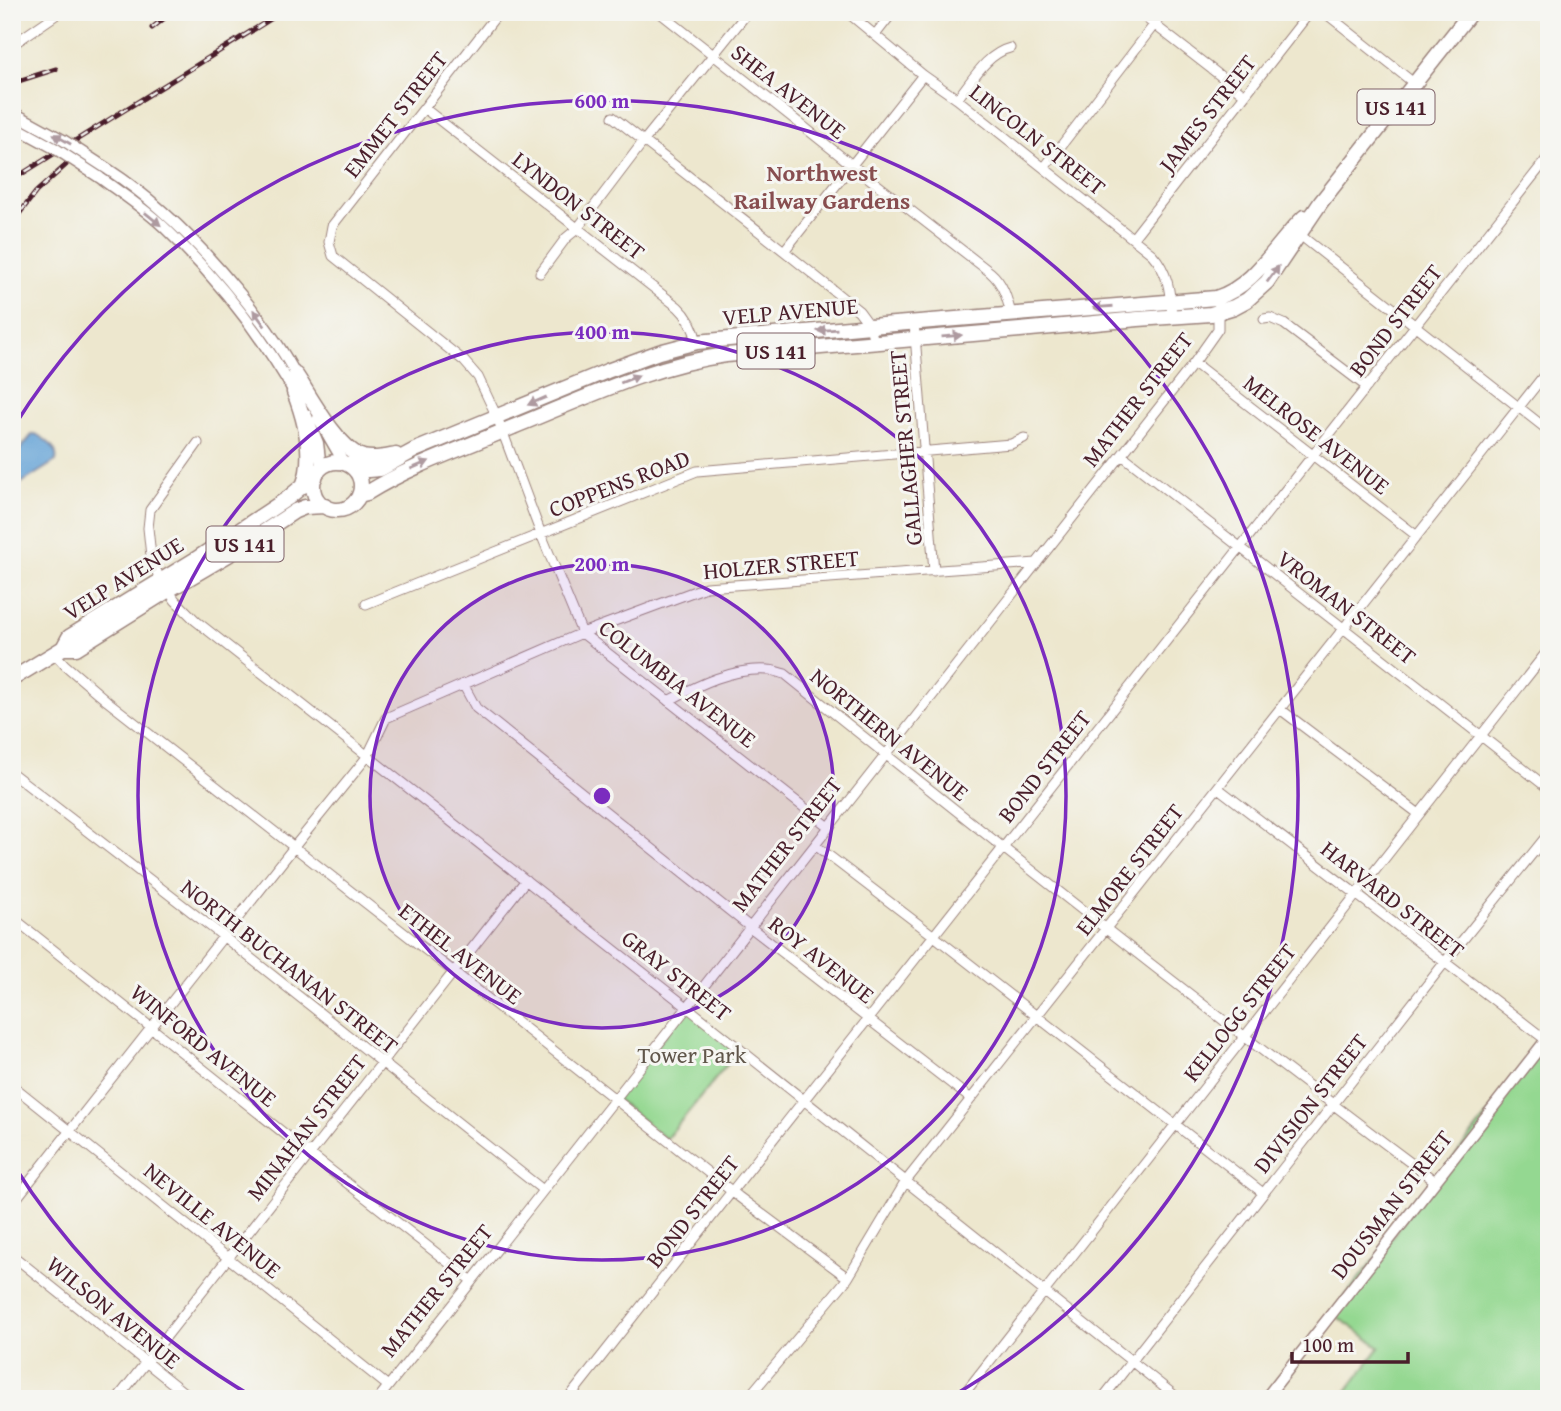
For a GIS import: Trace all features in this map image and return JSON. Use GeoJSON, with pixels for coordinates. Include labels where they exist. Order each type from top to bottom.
{"type":"FeatureCollection","features":[{"type":"Feature","properties":{"kind":"main road","name":"US 141"},"geometry":{"type":"LineString","coordinates":[[1218,305],[1234,307],[1263,287],[1321,202],[1471,12]]}},
{"type":"Feature","properties":{"kind":"main road","name":"US 141"},"geometry":{"type":"LineString","coordinates":[[1218,305],[1228,293],[1249,278],[1301,220],[1321,202]]}},
{"type":"Feature","properties":{"kind":"main road","name":"VELP AVENUE"},"geometry":{"type":"LineString","coordinates":[[359,495],[417,466],[641,375],[672,365],[726,355],[915,339],[1218,305]]}},
{"type":"Feature","properties":{"kind":"main road","name":"VELP AVENUE"},"geometry":{"type":"LineString","coordinates":[[347,464],[370,470],[380,469],[415,450],[645,356],[697,342],[1011,314],[1171,309]]}},
{"type":"Feature","properties":{"kind":"main road"},"geometry":{"type":"LineString","coordinates":[[296,375],[332,430],[353,452],[377,458],[415,450]]}},
{"type":"Feature","properties":{"kind":"main road"},"geometry":{"type":"LineString","coordinates":[[294,392],[306,432],[308,467],[319,501],[334,509],[344,508],[351,505],[359,495],[360,479],[356,471],[347,464],[332,462],[313,477]]}},
{"type":"Feature","properties":{"kind":"main road","name":"VELP AVENUE"},"geometry":{"type":"LineString","coordinates":[[12,679],[58,650],[76,648],[162,582],[288,498],[313,477]]}},
{"type":"Feature","properties":{"kind":"main road","name":"VELP AVENUE"},"geometry":{"type":"LineString","coordinates":[[162,582],[230,554],[295,511],[325,506]]}},
{"type":"Feature","properties":{"kind":"street"},"geometry":{"type":"LineString","coordinates":[[12,45],[60,12]]}},
{"type":"Feature","properties":{"kind":"street","name":"EMMET STREET"},"geometry":{"type":"LineString","coordinates":[[329,242],[331,226],[499,12]]}},
{"type":"Feature","properties":{"kind":"street","name":"SHEA AVENUE"},"geometry":{"type":"LineString","coordinates":[[659,12],[995,276],[1005,291],[1011,314]]}},
{"type":"Feature","properties":{"kind":"street"},"geometry":{"type":"LineString","coordinates":[[540,273],[566,237],[577,229],[748,12]]}},
{"type":"Feature","properties":{"kind":"street","name":"LINCOLN STREET"},"geometry":{"type":"LineString","coordinates":[[847,12],[923,75],[1152,254],[1163,268],[1168,282],[1171,309]]}},
{"type":"Feature","properties":{"kind":"street"},"geometry":{"type":"LineString","coordinates":[[875,35],[893,12]]}},
{"type":"Feature","properties":{"kind":"street"},"geometry":{"type":"LineString","coordinates":[[1138,12],[1245,95]]}},
{"type":"Feature","properties":{"kind":"street"},"geometry":{"type":"LineString","coordinates":[[1044,168],[1164,12]]}},
{"type":"Feature","properties":{"kind":"street","name":"JAMES STREET"},"geometry":{"type":"LineString","coordinates":[[1133,238],[1310,12]]}},
{"type":"Feature","properties":{"kind":"street"},"geometry":{"type":"LineString","coordinates":[[1324,12],[1415,83]]}},
{"type":"Feature","properties":{"kind":"street"},"geometry":{"type":"LineString","coordinates":[[957,99],[990,59],[1010,48]]}},
{"type":"Feature","properties":{"kind":"street"},"geometry":{"type":"LineString","coordinates":[[785,251],[923,75]]}},
{"type":"Feature","properties":{"kind":"street","name":"LYNDON STREET"},"geometry":{"type":"LineString","coordinates":[[424,108],[685,313],[694,329],[697,342]]}},
{"type":"Feature","properties":{"kind":"street"},"geometry":{"type":"LineString","coordinates":[[12,112],[63,139],[128,182],[171,218],[206,254],[261,320],[296,375],[323,429],[347,464]]}},
{"type":"Feature","properties":{"kind":"street","name":"GALLAGHER STREET"},"geometry":{"type":"LineString","coordinates":[[613,117],[859,311],[870,326],[874,342]]}},
{"type":"Feature","properties":{"kind":"street"},"geometry":{"type":"LineString","coordinates":[[12,125],[56,149],[128,197],[166,229],[211,276],[247,321],[294,392],[315,433],[313,477]]}},
{"type":"Feature","properties":{"kind":"street","name":"BOND STREET"},"geometry":{"type":"LineString","coordinates":[[568,1399],[1549,156]]}},
{"type":"Feature","properties":{"kind":"street"},"geometry":{"type":"LineString","coordinates":[[1300,235],[1549,431]]}},
{"type":"Feature","properties":{"kind":"street","name":"COLUMBIA AVENUE"},"geometry":{"type":"LineString","coordinates":[[329,242],[333,256],[464,360],[478,377],[497,417],[582,633],[829,827]]}},
{"type":"Feature","properties":{"kind":"street","name":"MATHER STREET"},"geometry":{"type":"LineString","coordinates":[[378,1399],[1194,363],[1216,334],[1219,324],[1218,305]]}},
{"type":"Feature","properties":{"kind":"street"},"geometry":{"type":"LineString","coordinates":[[1264,318],[1284,324],[1367,387]]}},
{"type":"Feature","properties":{"kind":"street","name":"GALLAGHER STREET"},"geometry":{"type":"LineString","coordinates":[[914,323],[934,571]]}},
{"type":"Feature","properties":{"kind":"street","name":"MELROSE AVENUE"},"geometry":{"type":"LineString","coordinates":[[1194,363],[1417,536]]}},
{"type":"Feature","properties":{"kind":"street","name":"ELMORE STREET"},"geometry":{"type":"LineString","coordinates":[[747,1399],[848,1278],[906,1181],[1549,369]]}},
{"type":"Feature","properties":{"kind":"street","name":"COPPENS ROAD"},"geometry":{"type":"LineString","coordinates":[[366,604],[697,471],[1011,444],[1024,438]]}},
{"type":"Feature","properties":{"kind":"street"},"geometry":{"type":"LineString","coordinates":[[162,582],[151,556],[148,528],[150,510],[198,443]]}},
{"type":"Feature","properties":{"kind":"street","name":"VROMAN STREET"},"geometry":{"type":"LineString","coordinates":[[1122,456],[1549,789]]}},
{"type":"Feature","properties":{"kind":"street","name":"HOLZER STREET"},"geometry":{"type":"LineString","coordinates":[[12,1204],[368,755],[386,718],[582,633],[706,587],[1037,563]]}},
{"type":"Feature","properties":{"kind":"street","name":"GRAY STREET"},"geometry":{"type":"LineString","coordinates":[[162,582],[196,621],[1179,1399]]}},
{"type":"Feature","properties":{"kind":"street","name":"KELLOGG STREET"},"geometry":{"type":"LineString","coordinates":[[960,1399],[1549,649]]}},
{"type":"Feature","properties":{"kind":"street","name":"ETHEL AVENUE"},"geometry":{"type":"LineString","coordinates":[[58,650],[65,665],[107,701],[732,1192],[848,1278]]}},
{"type":"Feature","properties":{"kind":"street","name":"NORTHERN AVENUE"},"geometry":{"type":"LineString","coordinates":[[668,701],[691,688],[735,673],[769,670],[785,674],[1106,929],[1332,1105],[1435,1181]]}},
{"type":"Feature","properties":{"kind":"street","name":"ROY AVENUE"},"geometry":{"type":"LineString","coordinates":[[463,684],[476,708],[971,1099]]}},
{"type":"Feature","properties":{"kind":"street"},"geometry":{"type":"LineString","coordinates":[[1280,709],[1419,814]]}},
{"type":"Feature","properties":{"kind":"street","name":"NORTH BUCHANAN STREET"},"geometry":{"type":"LineString","coordinates":[[12,774],[223,937],[543,1191]]}},
{"type":"Feature","properties":{"kind":"street","name":"HARVARD STREET"},"geometry":{"type":"LineString","coordinates":[[1218,788],[1547,1038]]}},
{"type":"Feature","properties":{"kind":"street","name":"DIVISION STREET"},"geometry":{"type":"LineString","coordinates":[[1102,1399],[1549,832]]}},
{"type":"Feature","properties":{"kind":"street"},"geometry":{"type":"LineString","coordinates":[[815,845],[1264,1193]]}},
{"type":"Feature","properties":{"kind":"street","name":"MINAHAN STREET"},"geometry":{"type":"LineString","coordinates":[[117,1399],[526,880]]}},
{"type":"Feature","properties":{"kind":"street","name":"WINFORD AVENUE"},"geometry":{"type":"LineString","coordinates":[[12,916],[472,1281]]}},
{"type":"Feature","properties":{"kind":"street","name":"DOUSMAN STREET"},"geometry":{"type":"LineString","coordinates":[[1265,1399],[1547,1038]]}},
{"type":"Feature","properties":{"kind":"street","name":"NEVILLE AVENUE"},"geometry":{"type":"LineString","coordinates":[[12,1085],[388,1386]]}},
{"type":"Feature","properties":{"kind":"street","name":"WILSON AVENUE"},"geometry":{"type":"LineString","coordinates":[[12,1255],[192,1399]]}},
{"type":"Feature","properties":{"kind":"green space","name":"Tower Park"},"geometry":{"type":"Polygon","coordinates":[[[687,1007],[740,1049],[666,1139],[616,1099],[687,1007]]]}},
{"type":"Feature","properties":{"kind":"green space"},"geometry":{"type":"Polygon","coordinates":[[[1549,1036],[1549,1399],[1341,1399],[1380,1347],[1332,1313],[1549,1036]]]}},
{"type":"Feature","properties":{"kind":"water"},"geometry":{"type":"Polygon","coordinates":[[[36,434],[54,448],[56,461],[12,489],[12,459],[32,435],[36,434]]]}},
{"type":"Feature","properties":{"kind":"railway"},"geometry":{"type":"LineString","coordinates":[[152,28],[172,12]]}},
{"type":"Feature","properties":{"kind":"railway"},"geometry":{"type":"LineString","coordinates":[[12,180],[282,12]]}},
{"type":"Feature","properties":{"kind":"railway"},"geometry":{"type":"LineString","coordinates":[[12,83],[56,69]]}},
{"type":"Feature","properties":{"kind":"railway"},"geometry":{"type":"LineString","coordinates":[[12,223],[36,192],[66,165]]}},
{"type":"Feature","properties":{"kind":"district","name":"Northwest Railway Gardens"},"geometry":{"type":"Point","coordinates":[822,186]}}]}
